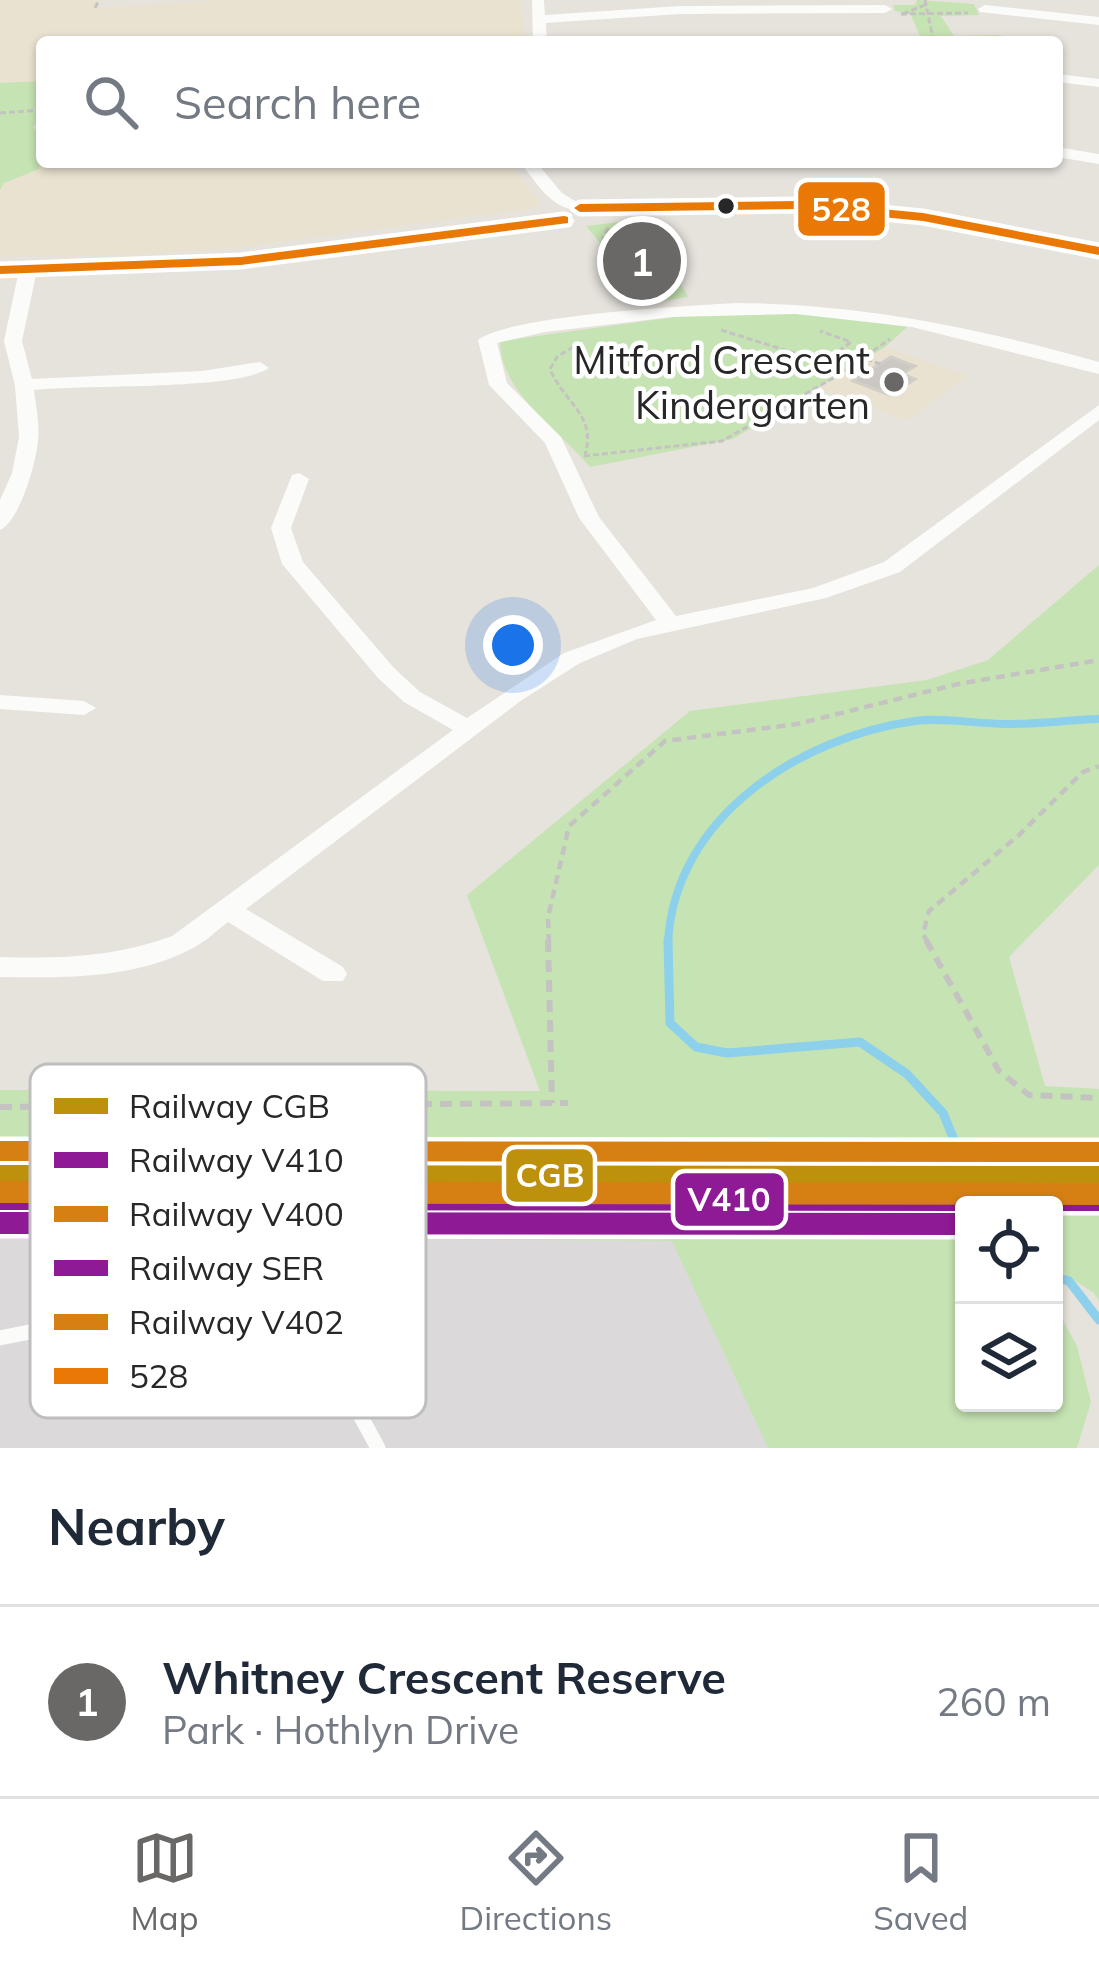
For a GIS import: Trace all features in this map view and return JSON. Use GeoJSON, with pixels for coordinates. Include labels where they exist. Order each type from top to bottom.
{"type":"FeatureCollection","features":[{"type":"Feature","properties":{"kind":"street"},"geometry":{"type":"LineString","coordinates":[[538,0],[540,36]]}},
{"type":"Feature","properties":{"kind":"street"},"geometry":{"type":"LineString","coordinates":[[540,19],[680,10],[885,9]]}},
{"type":"Feature","properties":{"kind":"street"},"geometry":{"type":"LineString","coordinates":[[980,11],[1099,21]]}},
{"type":"Feature","properties":{"kind":"street"},"geometry":{"type":"LineString","coordinates":[[1063,78],[1099,83]]}},
{"type":"Feature","properties":{"kind":"street"},"geometry":{"type":"LineString","coordinates":[[1063,153],[1099,159]]}},
{"type":"Feature","properties":{"kind":"street"},"geometry":{"type":"LineString","coordinates":[[533,168],[572,211]]}},
{"type":"Feature","properties":{"kind":"street"},"geometry":{"type":"LineString","coordinates":[[0,270],[242,261],[572,211],[800,205],[923,217],[1099,251]]}},
{"type":"Feature","properties":{"kind":"street"},"geometry":{"type":"LineString","coordinates":[[0,524],[22,473],[29,437],[25,386],[13,341],[28,270]]}},
{"type":"Feature","properties":{"kind":"street"},"geometry":{"type":"LineString","coordinates":[[670,623],[590,518],[554,441],[498,385],[487,340],[703,306],[805,306],[912,319],[1099,368]]}},
{"type":"Feature","properties":{"kind":"street"},"geometry":{"type":"LineString","coordinates":[[25,386],[86,377],[209,376],[260,368]]}},
{"type":"Feature","properties":{"kind":"street"},"geometry":{"type":"LineString","coordinates":[[0,967],[65,970],[146,958],[182,943],[560,663],[596,646],[670,623],[830,595],[877,574],[1099,411]]}},
{"type":"Feature","properties":{"kind":"street"},"geometry":{"type":"LineString","coordinates":[[299,479],[281,528],[293,564],[386,674],[412,697],[469,729]]}},
{"type":"Feature","properties":{"kind":"street"},"geometry":{"type":"LineString","coordinates":[[0,702],[85,708]]}},
{"type":"Feature","properties":{"kind":"street"},"geometry":{"type":"LineString","coordinates":[[227,909],[333,974]]}},
{"type":"Feature","properties":{"kind":"lane"},"geometry":{"type":"LineString","coordinates":[[0,1338],[30,1332]]}},
{"type":"Feature","properties":{"kind":"lane"},"geometry":{"type":"LineString","coordinates":[[362,1418],[379,1448]]}},
{"type":"Feature","properties":{"kind":"path"},"geometry":{"type":"LineString","coordinates":[[95,8],[100,0]]}},
{"type":"Feature","properties":{"kind":"path"},"geometry":{"type":"LineString","coordinates":[[903,14],[926,2],[933,36]]}},
{"type":"Feature","properties":{"kind":"path"},"geometry":{"type":"LineString","coordinates":[[885,9],[903,14],[980,11]]}},
{"type":"Feature","properties":{"kind":"path"},"geometry":{"type":"LineString","coordinates":[[930,14],[980,11]]}},
{"type":"Feature","properties":{"kind":"path"},"geometry":{"type":"LineString","coordinates":[[0,113],[36,110]]}},
{"type":"Feature","properties":{"kind":"path"},"geometry":{"type":"LineString","coordinates":[[572,211],[608,228],[603,238],[653,303]]}},
{"type":"Feature","properties":{"kind":"path"},"geometry":{"type":"LineString","coordinates":[[593,335],[563,352],[550,369],[558,387],[585,414],[592,436],[585,455],[722,441],[865,358],[912,319]]}},
{"type":"Feature","properties":{"kind":"path"},"geometry":{"type":"LineString","coordinates":[[712,328],[823,362],[851,343],[814,329]]}},
{"type":"Feature","properties":{"kind":"path"},"geometry":{"type":"LineString","coordinates":[[841,350],[880,364]]}},
{"type":"Feature","properties":{"kind":"path"},"geometry":{"type":"LineString","coordinates":[[552,1102],[548,917],[569,826],[664,741],[797,724],[958,684],[1099,660]]}},
{"type":"Feature","properties":{"kind":"path"},"geometry":{"type":"LineString","coordinates":[[1099,766],[1083,772],[1019,835],[928,911],[923,934],[999,1071],[1029,1095],[1099,1098]]}},
{"type":"Feature","properties":{"kind":"path"},"geometry":{"type":"LineString","coordinates":[[426,1103],[568,1102]]}},
{"type":"Feature","properties":{"kind":"path"},"geometry":{"type":"LineString","coordinates":[[0,1107],[30,1107]]}},
{"type":"Feature","properties":{"kind":"shaded area"},"geometry":{"type":"Polygon","coordinates":[[[0,0],[98,0],[94,8],[222,0],[521,0],[525,36],[36,36],[36,81],[0,83],[0,0]]]}},
{"type":"Feature","properties":{"kind":"shaded area"},"geometry":{"type":"Polygon","coordinates":[[[512,168],[541,202],[535,208],[241,247],[141,255],[0,257],[0,190],[4,183],[39,169],[512,168]]]}},
{"type":"Feature","properties":{"kind":"shaded area","name":"Mitford Crescent Kindergarten"},"geometry":{"type":"Polygon","coordinates":[[[885,347],[968,376],[906,420],[819,388],[885,347]]]}},
{"type":"Feature","properties":{"kind":"shaded area"},"geometry":{"type":"Polygon","coordinates":[[[0,1237],[30,1237],[30,1418],[426,1418],[426,1240],[673,1241],[768,1448],[0,1448],[0,1237]]]}},
{"type":"Feature","properties":{"kind":"green space"},"geometry":{"type":"Polygon","coordinates":[[[917,0],[974,4],[979,15],[941,16],[954,36],[920,36],[911,15],[895,11],[893,5],[915,5],[917,0]]]}},
{"type":"Feature","properties":{"kind":"green space"},"geometry":{"type":"Polygon","coordinates":[[[36,81],[33,128],[39,168],[4,183],[0,190],[0,83],[36,81]]]}},
{"type":"Feature","properties":{"kind":"green space"},"geometry":{"type":"Polygon","coordinates":[[[644,219],[688,297],[649,303],[586,226],[644,219]]]}},
{"type":"Feature","properties":{"kind":"green space"},"geometry":{"type":"Polygon","coordinates":[[[798,311],[907,327],[885,347],[733,439],[590,467],[520,394],[503,360],[500,341],[697,314],[798,311]]]}},
{"type":"Feature","properties":{"kind":"green space"},"geometry":{"type":"Polygon","coordinates":[[[1099,565],[1099,865],[1009,957],[1045,1086],[1099,1089],[1099,1153],[426,1151],[426,1091],[540,1091],[467,895],[690,711],[927,680],[988,660],[1099,565]]]}},
{"type":"Feature","properties":{"kind":"green space"},"geometry":{"type":"Polygon","coordinates":[[[0,1090],[30,1090],[30,1150],[0,1150],[0,1090]]]}},
{"type":"Feature","properties":{"kind":"green space"},"geometry":{"type":"Polygon","coordinates":[[[1063,1204],[1099,1204],[1099,1301],[1063,1273],[1063,1204]]]}},
{"type":"Feature","properties":{"kind":"green space"},"geometry":{"type":"Polygon","coordinates":[[[426,1207],[899,1207],[955,1213],[955,1412],[1063,1412],[1063,1320],[1077,1346],[1091,1402],[1077,1448],[768,1448],[672,1241],[426,1240],[426,1207]]]}},
{"type":"Feature","properties":{"kind":"green space"},"geometry":{"type":"Polygon","coordinates":[[[30,1231],[30,1237],[0,1237],[0,1232],[30,1231]]]}},
{"type":"Feature","properties":{"kind":"building"},"geometry":{"type":"Polygon","coordinates":[[[891,357],[915,366],[902,374],[915,379],[890,395],[853,381],[891,357]]]}},
{"type":"Feature","properties":{"kind":"waterway"},"geometry":{"type":"LineString","coordinates":[[668,943],[676,898],[693,857],[718,822],[788,765],[872,730],[915,721],[1007,724],[1099,719]]}},
{"type":"Feature","properties":{"kind":"waterway"},"geometry":{"type":"LineString","coordinates":[[668,943],[670,1023],[696,1047],[727,1053],[860,1042],[907,1074],[943,1113],[977,1196]]}},
{"type":"Feature","properties":{"kind":"waterway"},"geometry":{"type":"LineString","coordinates":[[1063,1279],[1099,1320]]}},
{"type":"Feature","properties":{"kind":"rail line","name":"V400"},"geometry":{"type":"LineString","coordinates":[[0,1151],[30,1151]]}},
{"type":"Feature","properties":{"kind":"rail line","name":"V400"},"geometry":{"type":"LineString","coordinates":[[426,1151],[1099,1152]]}},
{"type":"Feature","properties":{"kind":"rail line","name":"CGB"},"geometry":{"type":"LineString","coordinates":[[0,1175],[30,1175]]}},
{"type":"Feature","properties":{"kind":"rail line","name":"CGB"},"geometry":{"type":"LineString","coordinates":[[426,1175],[1099,1176]]}},
{"type":"Feature","properties":{"kind":"rail line","name":"V402"},"geometry":{"type":"LineString","coordinates":[[0,1192],[30,1192]]}},
{"type":"Feature","properties":{"kind":"rail line","name":"V402"},"geometry":{"type":"LineString","coordinates":[[426,1193],[1099,1194]]}},
{"type":"Feature","properties":{"kind":"rail line","name":"V410"},"geometry":{"type":"LineString","coordinates":[[0,1199],[30,1199]]}},
{"type":"Feature","properties":{"kind":"rail line","name":"V410"},"geometry":{"type":"LineString","coordinates":[[426,1199],[1099,1200]]}},
{"type":"Feature","properties":{"kind":"rail line","name":"SER"},"geometry":{"type":"LineString","coordinates":[[0,1223],[30,1223]]}},
{"type":"Feature","properties":{"kind":"rail line","name":"SER"},"geometry":{"type":"LineString","coordinates":[[426,1223],[955,1224]]}},
{"type":"Feature","properties":{"kind":"transit line","name":"528"},"geometry":{"type":"LineString","coordinates":[[580,208],[799,205],[923,217],[1099,251]]}},
{"type":"Feature","properties":{"kind":"transit line","name":"528"},"geometry":{"type":"LineString","coordinates":[[0,270],[241,261],[564,220]]}},
{"type":"Feature","properties":{"kind":"place","name":"Whitney Crescent Reserve"},"geometry":{"type":"Point","coordinates":[642,261]}},
{"type":"Feature","properties":{"kind":"place","name":"Mitford Crescent Kindergarten"},"geometry":{"type":"Point","coordinates":[894,382]}}]}
